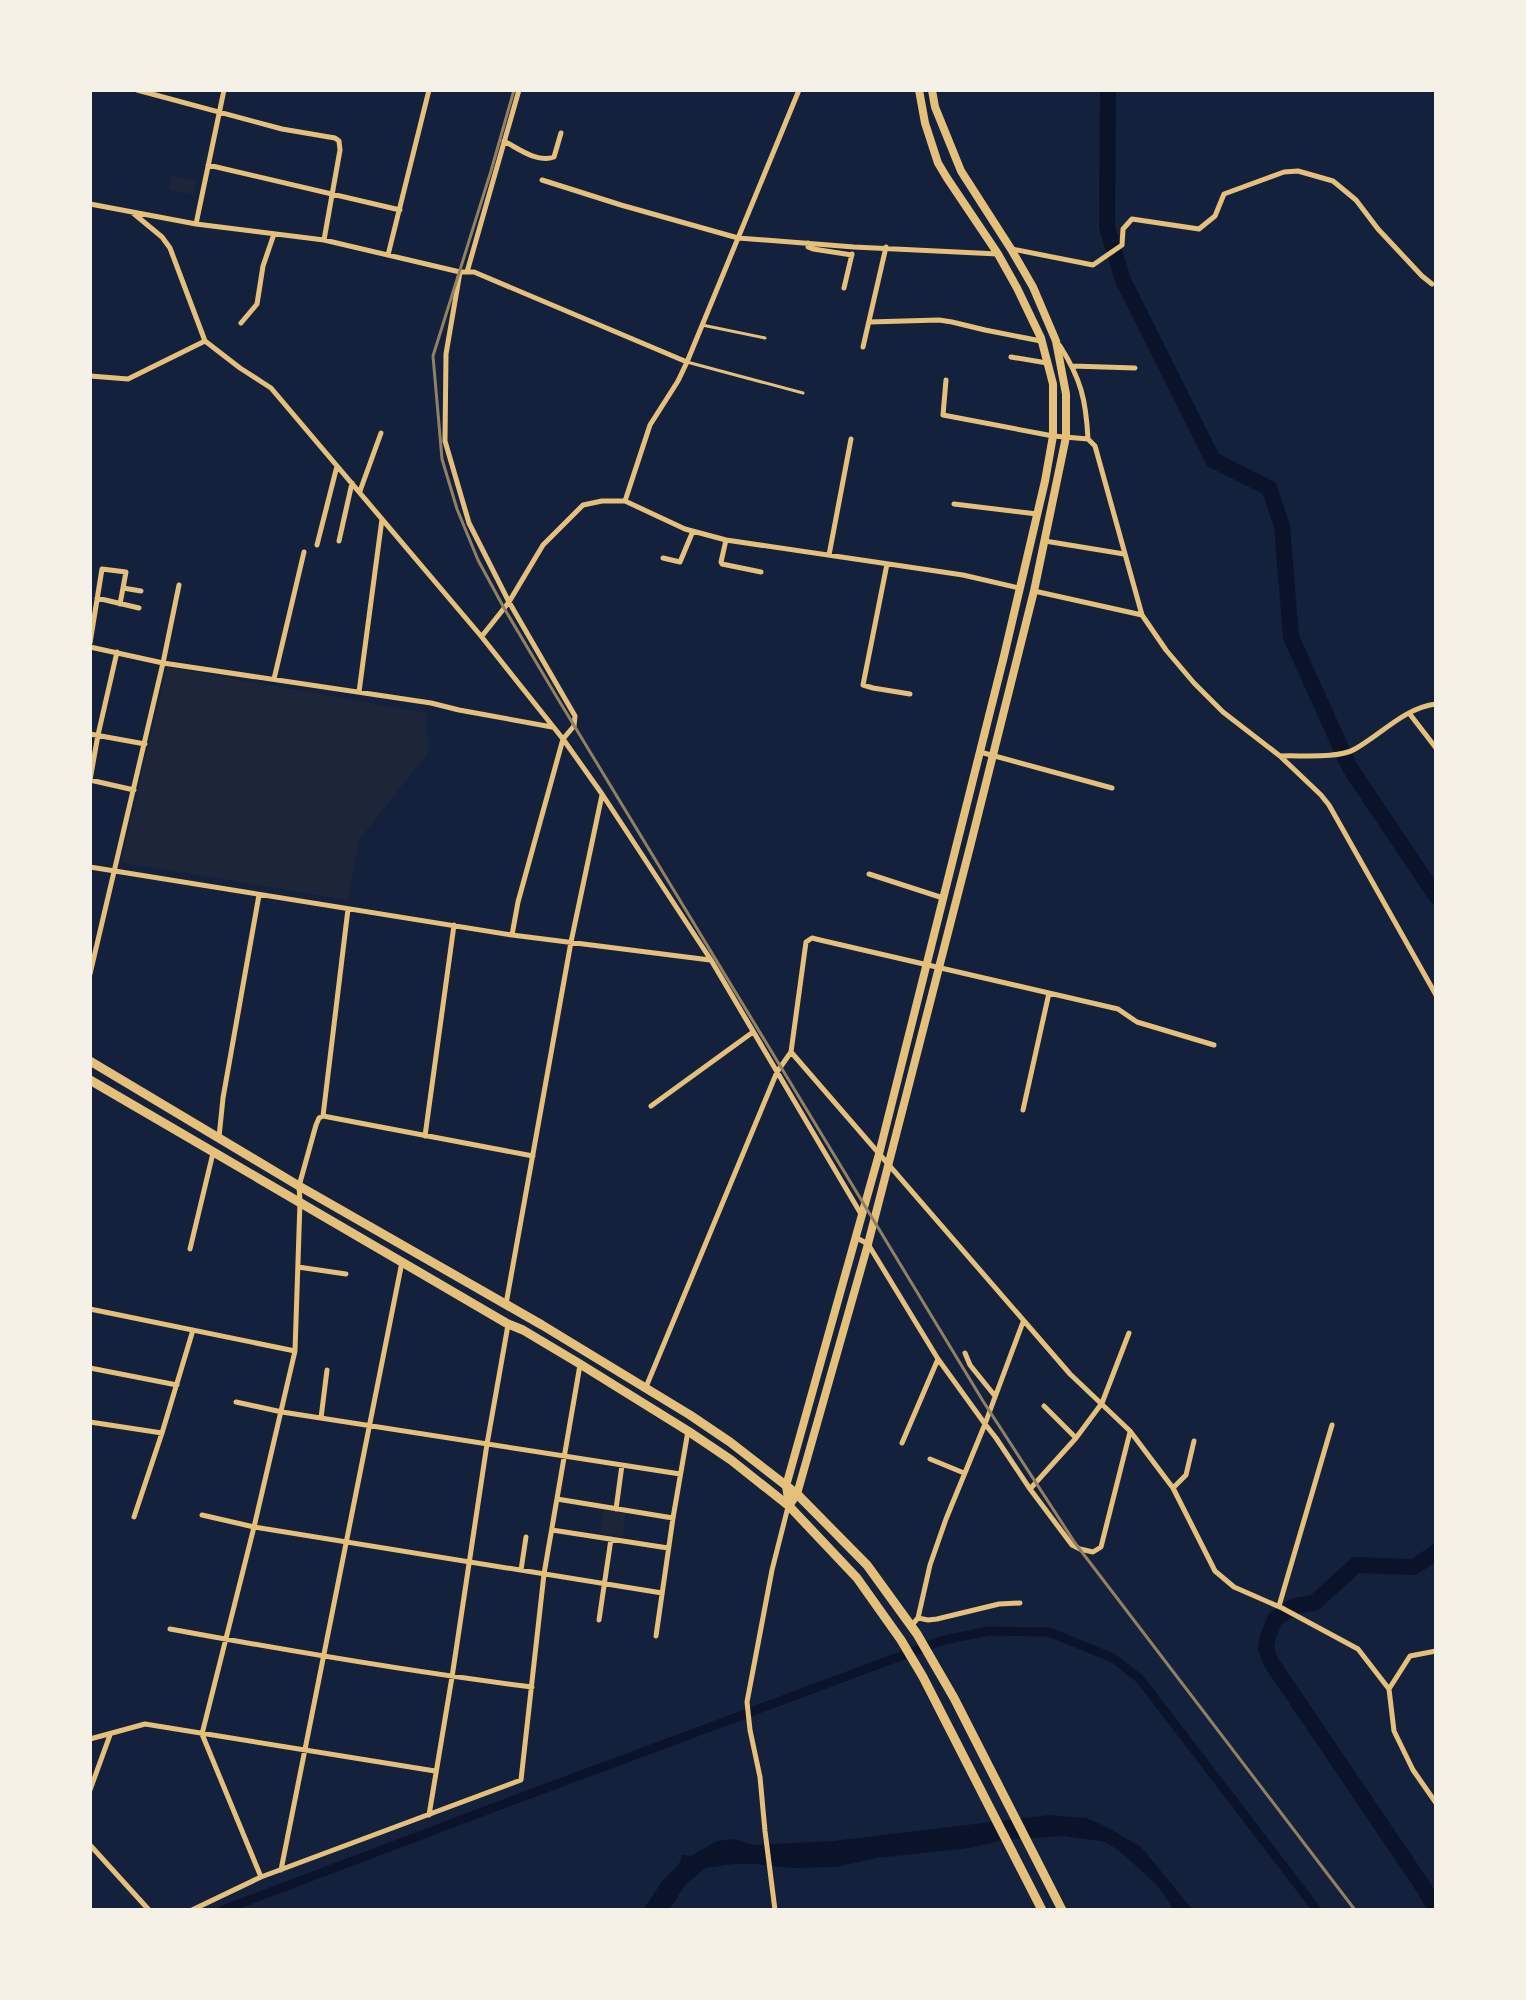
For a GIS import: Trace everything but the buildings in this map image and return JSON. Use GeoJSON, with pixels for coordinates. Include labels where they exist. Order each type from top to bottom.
{"type":"FeatureCollection","features":[{"type":"Feature","properties":{"kind":"highway"},"geometry":{"type":"LineString","coordinates":[[90,1061],[646,1388],[730,1442],[797,1494],[867,1565],[915,1626],[1062,1910]]}},
{"type":"Feature","properties":{"kind":"highway"},"geometry":{"type":"LineString","coordinates":[[90,1080],[580,1364],[731,1460],[789,1506],[857,1578],[914,1660],[1042,1910]]}},
{"type":"Feature","properties":{"kind":"main road"},"geometry":{"type":"LineString","coordinates":[[789,1506],[786,1486],[879,1154],[980,752],[1053,436],[1053,384],[1042,341],[998,254],[938,163],[925,123],[919,90]]}},
{"type":"Feature","properties":{"kind":"main road"},"geometry":{"type":"LineString","coordinates":[[789,1506],[797,1494],[868,1244],[1034,591],[1066,437],[1066,394],[1056,341],[1033,287],[961,171],[935,107],[932,90]]}},
{"type":"Feature","properties":{"kind":"street"},"geometry":{"type":"LineString","coordinates":[[137,90],[339,141],[324,240]]}},
{"type":"Feature","properties":{"kind":"street"},"geometry":{"type":"LineString","coordinates":[[196,224],[224,90]]}},
{"type":"Feature","properties":{"kind":"street"},"geometry":{"type":"LineString","coordinates":[[388,255],[429,90]]}},
{"type":"Feature","properties":{"kind":"street"},"geometry":{"type":"LineString","coordinates":[[512,935],[518,902],[563,739],[574,726],[575,716],[509,602],[469,523],[445,441],[446,354],[464,272],[519,90]]}},
{"type":"Feature","properties":{"kind":"street"},"geometry":{"type":"LineString","coordinates":[[625,501],[650,425],[687,362],[799,90]]}},
{"type":"Feature","properties":{"kind":"street"},"geometry":{"type":"LineString","coordinates":[[504,141],[547,160],[554,157],[561,133]]}},
{"type":"Feature","properties":{"kind":"street"},"geometry":{"type":"LineString","coordinates":[[208,165],[400,210]]}},
{"type":"Feature","properties":{"kind":"street"},"geometry":{"type":"LineString","coordinates":[[1011,249],[1093,265],[1122,245],[1123,229],[1132,219],[1199,229],[1215,216],[1224,194],[1284,172],[1298,171],[1333,181],[1356,200],[1378,229],[1432,284]]}},
{"type":"Feature","properties":{"kind":"street"},"geometry":{"type":"LineString","coordinates":[[542,180],[738,238],[998,254]]}},
{"type":"Feature","properties":{"kind":"street"},"geometry":{"type":"LineString","coordinates":[[90,204],[196,224],[324,240],[474,272],[687,362]]}},
{"type":"Feature","properties":{"kind":"street"},"geometry":{"type":"LineString","coordinates":[[133,213],[162,237],[170,248],[205,341],[271,388],[353,482],[563,739],[711,960],[861,1214]]}},
{"type":"Feature","properties":{"kind":"street"},"geometry":{"type":"LineString","coordinates":[[241,323],[257,304],[263,266],[274,234]]}},
{"type":"Feature","properties":{"kind":"street"},"geometry":{"type":"LineString","coordinates":[[808,243],[808,247],[813,249],[852,255]]}},
{"type":"Feature","properties":{"kind":"street"},"geometry":{"type":"LineString","coordinates":[[844,288],[854,247]]}},
{"type":"Feature","properties":{"kind":"street"},"geometry":{"type":"LineString","coordinates":[[863,347],[886,247]]}},
{"type":"Feature","properties":{"kind":"street"},"geometry":{"type":"LineString","coordinates":[[869,322],[939,320],[1042,341]]}},
{"type":"Feature","properties":{"kind":"street"},"geometry":{"type":"LineString","coordinates":[[90,376],[128,379],[205,341]]}},
{"type":"Feature","properties":{"kind":"street"},"geometry":{"type":"LineString","coordinates":[[1056,341],[1072,366],[1087,411],[1088,439]]}},
{"type":"Feature","properties":{"kind":"street"},"geometry":{"type":"LineString","coordinates":[[1011,357],[1047,363]]}},
{"type":"Feature","properties":{"kind":"street"},"geometry":{"type":"LineString","coordinates":[[1072,366],[1135,368]]}},
{"type":"Feature","properties":{"kind":"street"},"geometry":{"type":"LineString","coordinates":[[946,380],[943,415],[1053,436],[1088,439],[1095,446],[1142,615],[1194,683],[1223,712],[1280,756],[1329,805],[1436,995]]}},
{"type":"Feature","properties":{"kind":"street"},"geometry":{"type":"LineString","coordinates":[[360,491],[381,433]]}},
{"type":"Feature","properties":{"kind":"street"},"geometry":{"type":"LineString","coordinates":[[829,556],[851,439]]}},
{"type":"Feature","properties":{"kind":"street"},"geometry":{"type":"LineString","coordinates":[[317,545],[338,465]]}},
{"type":"Feature","properties":{"kind":"street"},"geometry":{"type":"LineString","coordinates":[[339,541],[353,482]]}},
{"type":"Feature","properties":{"kind":"street"},"geometry":{"type":"LineString","coordinates":[[481,636],[509,602],[543,545],[583,505],[602,501],[625,501],[693,531],[726,540],[963,575],[1019,588]]}},
{"type":"Feature","properties":{"kind":"street"},"geometry":{"type":"LineString","coordinates":[[954,504],[1037,514]]}},
{"type":"Feature","properties":{"kind":"street"},"geometry":{"type":"LineString","coordinates":[[359,692],[382,518]]}},
{"type":"Feature","properties":{"kind":"street"},"geometry":{"type":"LineString","coordinates":[[663,558],[680,562],[693,531]]}},
{"type":"Feature","properties":{"kind":"street"},"geometry":{"type":"LineString","coordinates":[[726,540],[721,562],[761,572]]}},
{"type":"Feature","properties":{"kind":"street"},"geometry":{"type":"LineString","coordinates":[[1044,541],[1124,554]]}},
{"type":"Feature","properties":{"kind":"street"},"geometry":{"type":"LineString","coordinates":[[274,679],[304,552]]}},
{"type":"Feature","properties":{"kind":"street"},"geometry":{"type":"LineString","coordinates":[[887,564],[863,685],[910,694]]}},
{"type":"Feature","properties":{"kind":"street"},"geometry":{"type":"LineString","coordinates":[[120,604],[126,572],[102,569],[90,645],[163,663],[431,703],[553,727]]}},
{"type":"Feature","properties":{"kind":"street"},"geometry":{"type":"LineString","coordinates":[[90,974],[179,585]]}},
{"type":"Feature","properties":{"kind":"street"},"geometry":{"type":"LineString","coordinates":[[123,588],[141,591]]}},
{"type":"Feature","properties":{"kind":"street"},"geometry":{"type":"LineString","coordinates":[[1034,591],[1142,615]]}},
{"type":"Feature","properties":{"kind":"street"},"geometry":{"type":"LineString","coordinates":[[97,598],[139,608]]}},
{"type":"Feature","properties":{"kind":"street"},"geometry":{"type":"LineString","coordinates":[[117,652],[90,780],[134,790]]}},
{"type":"Feature","properties":{"kind":"street"},"geometry":{"type":"LineString","coordinates":[[1280,756],[1333,755],[1353,751],[1422,705],[1436,704]]}},
{"type":"Feature","properties":{"kind":"street"},"geometry":{"type":"LineString","coordinates":[[1409,713],[1436,748]]}},
{"type":"Feature","properties":{"kind":"street"},"geometry":{"type":"LineString","coordinates":[[90,734],[145,744]]}},
{"type":"Feature","properties":{"kind":"street"},"geometry":{"type":"LineString","coordinates":[[980,752],[1112,788]]}},
{"type":"Feature","properties":{"kind":"street"},"geometry":{"type":"LineString","coordinates":[[506,1305],[571,942],[602,794]]}},
{"type":"Feature","properties":{"kind":"street"},"geometry":{"type":"LineString","coordinates":[[90,867],[512,935],[711,960]]}},
{"type":"Feature","properties":{"kind":"street"},"geometry":{"type":"LineString","coordinates":[[869,874],[943,898]]}},
{"type":"Feature","properties":{"kind":"street"},"geometry":{"type":"LineString","coordinates":[[219,1137],[223,1098],[259,895]]}},
{"type":"Feature","properties":{"kind":"street"},"geometry":{"type":"LineString","coordinates":[[261,1877],[202,1734],[295,1351],[299,1186],[316,1125],[323,1116],[348,909]]}},
{"type":"Feature","properties":{"kind":"street"},"geometry":{"type":"LineString","coordinates":[[425,1136],[454,925]]}},
{"type":"Feature","properties":{"kind":"street"},"geometry":{"type":"LineString","coordinates":[[646,1388],[777,1072],[791,1052],[803,954],[806,942],[812,938],[1118,1009],[1137,1022],[1214,1045]]}},
{"type":"Feature","properties":{"kind":"street"},"geometry":{"type":"LineString","coordinates":[[1023,1110],[1049,993]]}},
{"type":"Feature","properties":{"kind":"street"},"geometry":{"type":"LineString","coordinates":[[651,1106],[753,1032]]}},
{"type":"Feature","properties":{"kind":"street"},"geometry":{"type":"LineString","coordinates":[[791,1052],[1023,1322],[1070,1374],[1130,1431],[1173,1488],[1215,1571],[1234,1587],[1280,1607],[1358,1649],[1389,1689],[1394,1731],[1413,1770],[1436,1803]]}},
{"type":"Feature","properties":{"kind":"street"},"geometry":{"type":"LineString","coordinates":[[323,1116],[533,1156]]}},
{"type":"Feature","properties":{"kind":"street"},"geometry":{"type":"LineString","coordinates":[[190,1249],[214,1152]]}},
{"type":"Feature","properties":{"kind":"street"},"geometry":{"type":"LineString","coordinates":[[855,1237],[868,1244],[938,1359],[1030,1489],[1072,1545],[1080,1549],[1093,1552],[1101,1547],[1130,1431]]}},
{"type":"Feature","properties":{"kind":"street"},"geometry":{"type":"LineString","coordinates":[[281,1870],[402,1261]]}},
{"type":"Feature","properties":{"kind":"street"},"geometry":{"type":"LineString","coordinates":[[298,1267],[346,1274]]}},
{"type":"Feature","properties":{"kind":"street"},"geometry":{"type":"LineString","coordinates":[[90,1309],[295,1351]]}},
{"type":"Feature","properties":{"kind":"street"},"geometry":{"type":"LineString","coordinates":[[915,1626],[930,1565],[1023,1322]]}},
{"type":"Feature","properties":{"kind":"street"},"geometry":{"type":"LineString","coordinates":[[429,1815],[508,1324]]}},
{"type":"Feature","properties":{"kind":"street"},"geometry":{"type":"LineString","coordinates":[[134,1517],[193,1330]]}},
{"type":"Feature","properties":{"kind":"street"},"geometry":{"type":"LineString","coordinates":[[1030,1489],[1076,1438],[1102,1403],[1129,1333]]}},
{"type":"Feature","properties":{"kind":"street"},"geometry":{"type":"LineString","coordinates":[[965,1353],[970,1365],[995,1396]]}},
{"type":"Feature","properties":{"kind":"street"},"geometry":{"type":"LineString","coordinates":[[902,1443],[938,1359]]}},
{"type":"Feature","properties":{"kind":"street"},"geometry":{"type":"LineString","coordinates":[[192,1910],[261,1877],[521,1780],[544,1574],[580,1364]]}},
{"type":"Feature","properties":{"kind":"street"},"geometry":{"type":"LineString","coordinates":[[90,1368],[177,1385]]}},
{"type":"Feature","properties":{"kind":"street"},"geometry":{"type":"LineString","coordinates":[[321,1418],[327,1370]]}},
{"type":"Feature","properties":{"kind":"street"},"geometry":{"type":"LineString","coordinates":[[236,1402],[282,1412],[680,1474]]}},
{"type":"Feature","properties":{"kind":"street"},"geometry":{"type":"LineString","coordinates":[[1044,1406],[1076,1438]]}},
{"type":"Feature","properties":{"kind":"street"},"geometry":{"type":"LineString","coordinates":[[90,1422],[162,1433]]}},
{"type":"Feature","properties":{"kind":"street"},"geometry":{"type":"LineString","coordinates":[[1280,1607],[1332,1425]]}},
{"type":"Feature","properties":{"kind":"street"},"geometry":{"type":"LineString","coordinates":[[656,1636],[688,1431]]}},
{"type":"Feature","properties":{"kind":"street"},"geometry":{"type":"LineString","coordinates":[[1173,1488],[1186,1475],[1194,1441]]}},
{"type":"Feature","properties":{"kind":"street"},"geometry":{"type":"LineString","coordinates":[[930,1459],[964,1473]]}},
{"type":"Feature","properties":{"kind":"street"},"geometry":{"type":"LineString","coordinates":[[616,1509],[622,1465]]}},
{"type":"Feature","properties":{"kind":"street"},"geometry":{"type":"LineString","coordinates":[[557,1499],[673,1518]]}},
{"type":"Feature","properties":{"kind":"street"},"geometry":{"type":"LineString","coordinates":[[775,1910],[760,1777],[747,1702],[772,1570],[789,1506]]}},
{"type":"Feature","properties":{"kind":"street"},"geometry":{"type":"LineString","coordinates":[[202,1515],[254,1527],[662,1593]]}},
{"type":"Feature","properties":{"kind":"street"},"geometry":{"type":"LineString","coordinates":[[552,1530],[668,1548]]}},
{"type":"Feature","properties":{"kind":"street"},"geometry":{"type":"LineString","coordinates":[[521,1570],[526,1537]]}},
{"type":"Feature","properties":{"kind":"street"},"geometry":{"type":"LineString","coordinates":[[599,1620],[611,1539]]}},
{"type":"Feature","properties":{"kind":"street"},"geometry":{"type":"LineString","coordinates":[[915,1626],[999,1604],[1020,1603]]}},
{"type":"Feature","properties":{"kind":"street"},"geometry":{"type":"LineString","coordinates":[[170,1629],[452,1677],[532,1687]]}},
{"type":"Feature","properties":{"kind":"street"},"geometry":{"type":"LineString","coordinates":[[1389,1689],[1410,1656],[1436,1651]]}},
{"type":"Feature","properties":{"kind":"street"},"geometry":{"type":"LineString","coordinates":[[90,1739],[145,1724],[435,1771]]}},
{"type":"Feature","properties":{"kind":"street"},"geometry":{"type":"LineString","coordinates":[[90,1790],[110,1734]]}},
{"type":"Feature","properties":{"kind":"street"},"geometry":{"type":"LineString","coordinates":[[90,1845],[149,1910]]}},
{"type":"Feature","properties":{"kind":"lane"},"geometry":{"type":"LineString","coordinates":[[702,325],[765,338]]}},
{"type":"Feature","properties":{"kind":"lane"},"geometry":{"type":"LineString","coordinates":[[687,362],[803,393]]}},
{"type":"Feature","properties":{"kind":"shaded area"},"geometry":{"type":"Polygon","coordinates":[[[172,176],[196,181],[193,194],[169,190],[172,176]]]}},
{"type":"Feature","properties":{"kind":"shaded area"},"geometry":{"type":"Polygon","coordinates":[[[167,667],[427,713],[428,753],[359,840],[348,900],[121,862],[167,667]]]}},
{"type":"Feature","properties":{"kind":"shaded area"},"geometry":{"type":"Polygon","coordinates":[[[604,1510],[626,1513],[623,1537],[600,1533],[604,1510]]]}},
{"type":"Feature","properties":{"kind":"shaded area"},"geometry":{"type":"Polygon","coordinates":[[[1049,1815],[1086,1818],[1141,1847],[1193,1910],[1174,1910],[1158,1886],[1106,1842],[1062,1836],[1004,1840],[970,1848],[877,1858],[836,1867],[734,1864],[705,1868],[686,1884],[669,1910],[643,1910],[663,1880],[679,1864],[682,1855],[691,1856],[717,1841],[735,1839],[753,1845],[833,1841],[1049,1815]]]}},
{"type":"Feature","properties":{"kind":"waterway"},"geometry":{"type":"LineString","coordinates":[[1108,90],[1107,227],[1123,280],[1213,460],[1269,488],[1282,526],[1291,637],[1350,768],[1436,896]]}},
{"type":"Feature","properties":{"kind":"waterway"},"geometry":{"type":"LineString","coordinates":[[1436,1552],[1414,1567],[1356,1565],[1314,1603],[1295,1606],[1275,1619],[1266,1649],[1271,1662],[1436,1909]]}},
{"type":"Feature","properties":{"kind":"waterway"},"geometry":{"type":"LineString","coordinates":[[223,1910],[944,1640],[989,1631],[1049,1632],[1113,1658],[1140,1679],[1317,1910]]}},
{"type":"Feature","properties":{"kind":"railway"},"geometry":{"type":"LineString","coordinates":[[514,90],[433,356],[442,459],[457,509],[478,560],[555,694],[983,1401],[1075,1543],[1355,1910]]}}]}
